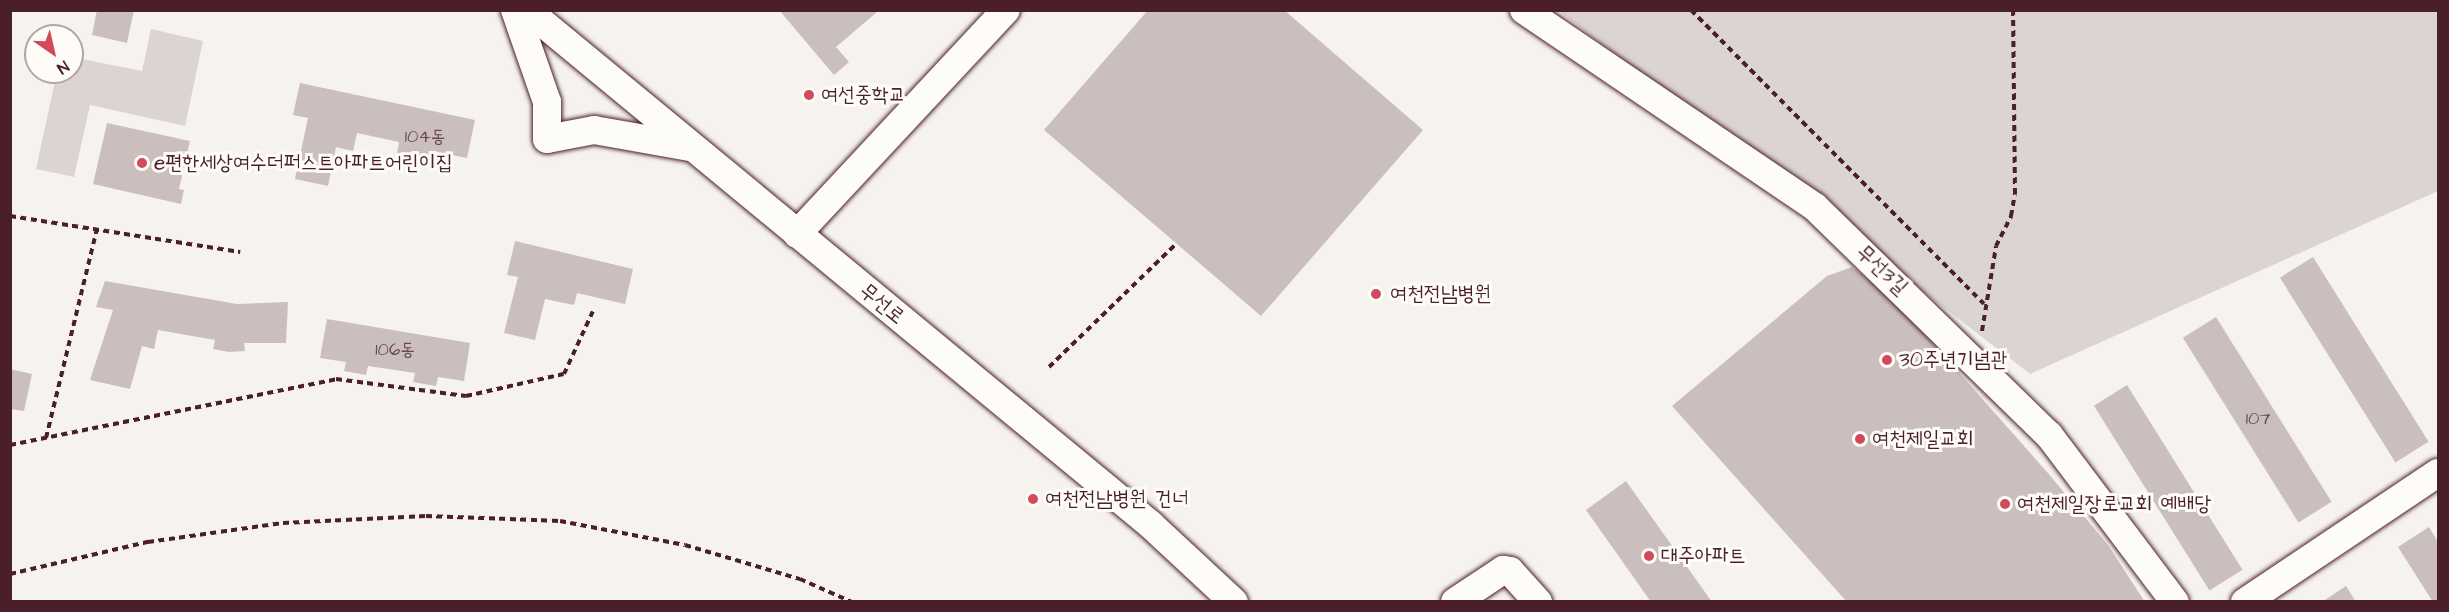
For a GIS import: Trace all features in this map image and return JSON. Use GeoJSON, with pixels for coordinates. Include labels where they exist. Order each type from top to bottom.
{"type":"FeatureCollection","features":[{"type":"Feature","properties":{"kind":"street"},"geometry":{"type":"LineString","coordinates":[[515,10],[550,114],[547,139],[594,130],[693,148]]}},
{"type":"Feature","properties":{"kind":"street","name":"무선로"},"geometry":{"type":"LineString","coordinates":[[526,10],[1151,525],[1234,602]]}},
{"type":"Feature","properties":{"kind":"street"},"geometry":{"type":"LineString","coordinates":[[797,234],[1006,10]]}},
{"type":"Feature","properties":{"kind":"street","name":"무선3길"},"geometry":{"type":"LineString","coordinates":[[1524,10],[1815,207],[2049,435],[2175,602]]}},
{"type":"Feature","properties":{"kind":"street"},"geometry":{"type":"LineString","coordinates":[[2245,602],[2439,473]]}},
{"type":"Feature","properties":{"kind":"street"},"geometry":{"type":"LineString","coordinates":[[1455,602],[1503,570],[1510,572],[1538,602]]}},
{"type":"Feature","properties":{"kind":"path"},"geometry":{"type":"LineString","coordinates":[[1691,10],[1984,304],[1996,246],[2011,216],[2015,194],[2013,10]]}},
{"type":"Feature","properties":{"kind":"path"},"geometry":{"type":"LineString","coordinates":[[10,216],[240,252]]}},
{"type":"Feature","properties":{"kind":"path"},"geometry":{"type":"LineString","coordinates":[[46,438],[97,229]]}},
{"type":"Feature","properties":{"kind":"path"},"geometry":{"type":"LineString","coordinates":[[1048,367],[1176,244]]}},
{"type":"Feature","properties":{"kind":"path"},"geometry":{"type":"LineString","coordinates":[[10,445],[336,379],[466,396],[564,374],[592,311]]}},
{"type":"Feature","properties":{"kind":"path"},"geometry":{"type":"LineString","coordinates":[[10,574],[148,542],[283,523],[426,516],[560,521],[685,545],[800,579],[852,602]]}},
{"type":"Feature","properties":{"kind":"shaded area"},"geometry":{"type":"Polygon","coordinates":[[[1559,11],[2438,11],[2438,191],[2030,374],[1559,11]]]}},
{"type":"Feature","properties":{"kind":"shaded area"},"geometry":{"type":"Polygon","coordinates":[[[151,29],[203,41],[185,126],[90,105],[74,177],[36,169],[54,84],[84,84],[84,59],[142,71],[151,29]]]}},
{"type":"Feature","properties":{"kind":"building"},"geometry":{"type":"Polygon","coordinates":[[[97,10],[134,10],[127,43],[92,35],[97,10]]]}},
{"type":"Feature","properties":{"kind":"building","name":"여선중학교"},"geometry":{"type":"Polygon","coordinates":[[[779,10],[876,10],[877,12],[836,47],[849,62],[834,75],[779,10]]]}},
{"type":"Feature","properties":{"kind":"building"},"geometry":{"type":"Polygon","coordinates":[[[1148,10],[1284,10],[1423,130],[1261,316],[1044,130],[1148,10]]]}},
{"type":"Feature","properties":{"kind":"building"},"geometry":{"type":"Polygon","coordinates":[[[300,83],[475,120],[467,158],[432,151],[429,166],[396,159],[399,142],[357,133],[353,151],[336,147],[328,186],[295,179],[308,118],[293,115],[300,83]]]}},
{"type":"Feature","properties":{"kind":"building","name":"e편한세상여수더퍼스트아파트어린이집"},"geometry":{"type":"Polygon","coordinates":[[[107,123],[190,141],[179,189],[184,190],[181,204],[93,184],[107,123]]]}},
{"type":"Feature","properties":{"kind":"building"},"geometry":{"type":"Polygon","coordinates":[[[515,241],[633,269],[625,304],[577,293],[574,305],[545,299],[535,340],[504,333],[518,277],[507,275],[515,241]]]}},
{"type":"Feature","properties":{"kind":"building"},"geometry":{"type":"Polygon","coordinates":[[[2313,257],[2429,442],[2395,463],[2280,278],[2313,257]]]}},
{"type":"Feature","properties":{"kind":"building","name":"여천제일교회"},"geometry":{"type":"Polygon","coordinates":[[[1852,267],[1893,298],[2047,472],[2108,545],[2145,602],[1847,602],[1672,406],[1827,276],[1852,267]]]}},
{"type":"Feature","properties":{"kind":"building"},"geometry":{"type":"Polygon","coordinates":[[[105,281],[237,304],[288,302],[286,343],[244,343],[245,351],[229,352],[213,349],[215,340],[158,330],[154,349],[142,346],[130,389],[90,380],[113,310],[96,307],[105,281]]]}},
{"type":"Feature","properties":{"kind":"building"},"geometry":{"type":"Polygon","coordinates":[[[2216,317],[2332,502],[2298,523],[2183,338],[2216,317]]]}},
{"type":"Feature","properties":{"kind":"building"},"geometry":{"type":"Polygon","coordinates":[[[327,319],[470,343],[464,381],[438,377],[436,386],[413,382],[415,373],[368,366],[366,375],[344,371],[346,362],[320,358],[327,319]]]}},
{"type":"Feature","properties":{"kind":"building"},"geometry":{"type":"Polygon","coordinates":[[[10,369],[32,374],[24,411],[10,409],[10,369]]]}},
{"type":"Feature","properties":{"kind":"building"},"geometry":{"type":"Polygon","coordinates":[[[2127,385],[2243,570],[2209,591],[2094,406],[2127,385]]]}},
{"type":"Feature","properties":{"kind":"building","name":"대주아파트"},"geometry":{"type":"Polygon","coordinates":[[[1626,481],[1712,602],[1651,602],[1586,510],[1626,481]]]}},
{"type":"Feature","properties":{"kind":"building"},"geometry":{"type":"Polygon","coordinates":[[[2429,527],[2438,542],[2438,602],[2433,602],[2398,547],[2429,527]]]}},
{"type":"Feature","properties":{"kind":"building"},"geometry":{"type":"Polygon","coordinates":[[[2346,586],[2356,602],[2322,602],[2346,586]]]}},
{"type":"Feature","properties":{"kind":"place","name":"여선중학교"},"geometry":{"type":"Point","coordinates":[809,95]}},
{"type":"Feature","properties":{"kind":"place","name":"e편한세상여수더퍼스트아파트어린이집"},"geometry":{"type":"Point","coordinates":[142,163]}},
{"type":"Feature","properties":{"kind":"place","name":"여천전남병원"},"geometry":{"type":"Point","coordinates":[1376,294]}},
{"type":"Feature","properties":{"kind":"place","name":"30주년기념관"},"geometry":{"type":"Point","coordinates":[1887,360]}},
{"type":"Feature","properties":{"kind":"place","name":"여천제일교회"},"geometry":{"type":"Point","coordinates":[1860,439]}},
{"type":"Feature","properties":{"kind":"place","name":"여천전남병원 건너"},"geometry":{"type":"Point","coordinates":[1033,499]}},
{"type":"Feature","properties":{"kind":"place","name":"여천제일장로교회 예배당"},"geometry":{"type":"Point","coordinates":[2005,504]}},
{"type":"Feature","properties":{"kind":"place","name":"대주아파트"},"geometry":{"type":"Point","coordinates":[1649,556]}}]}
